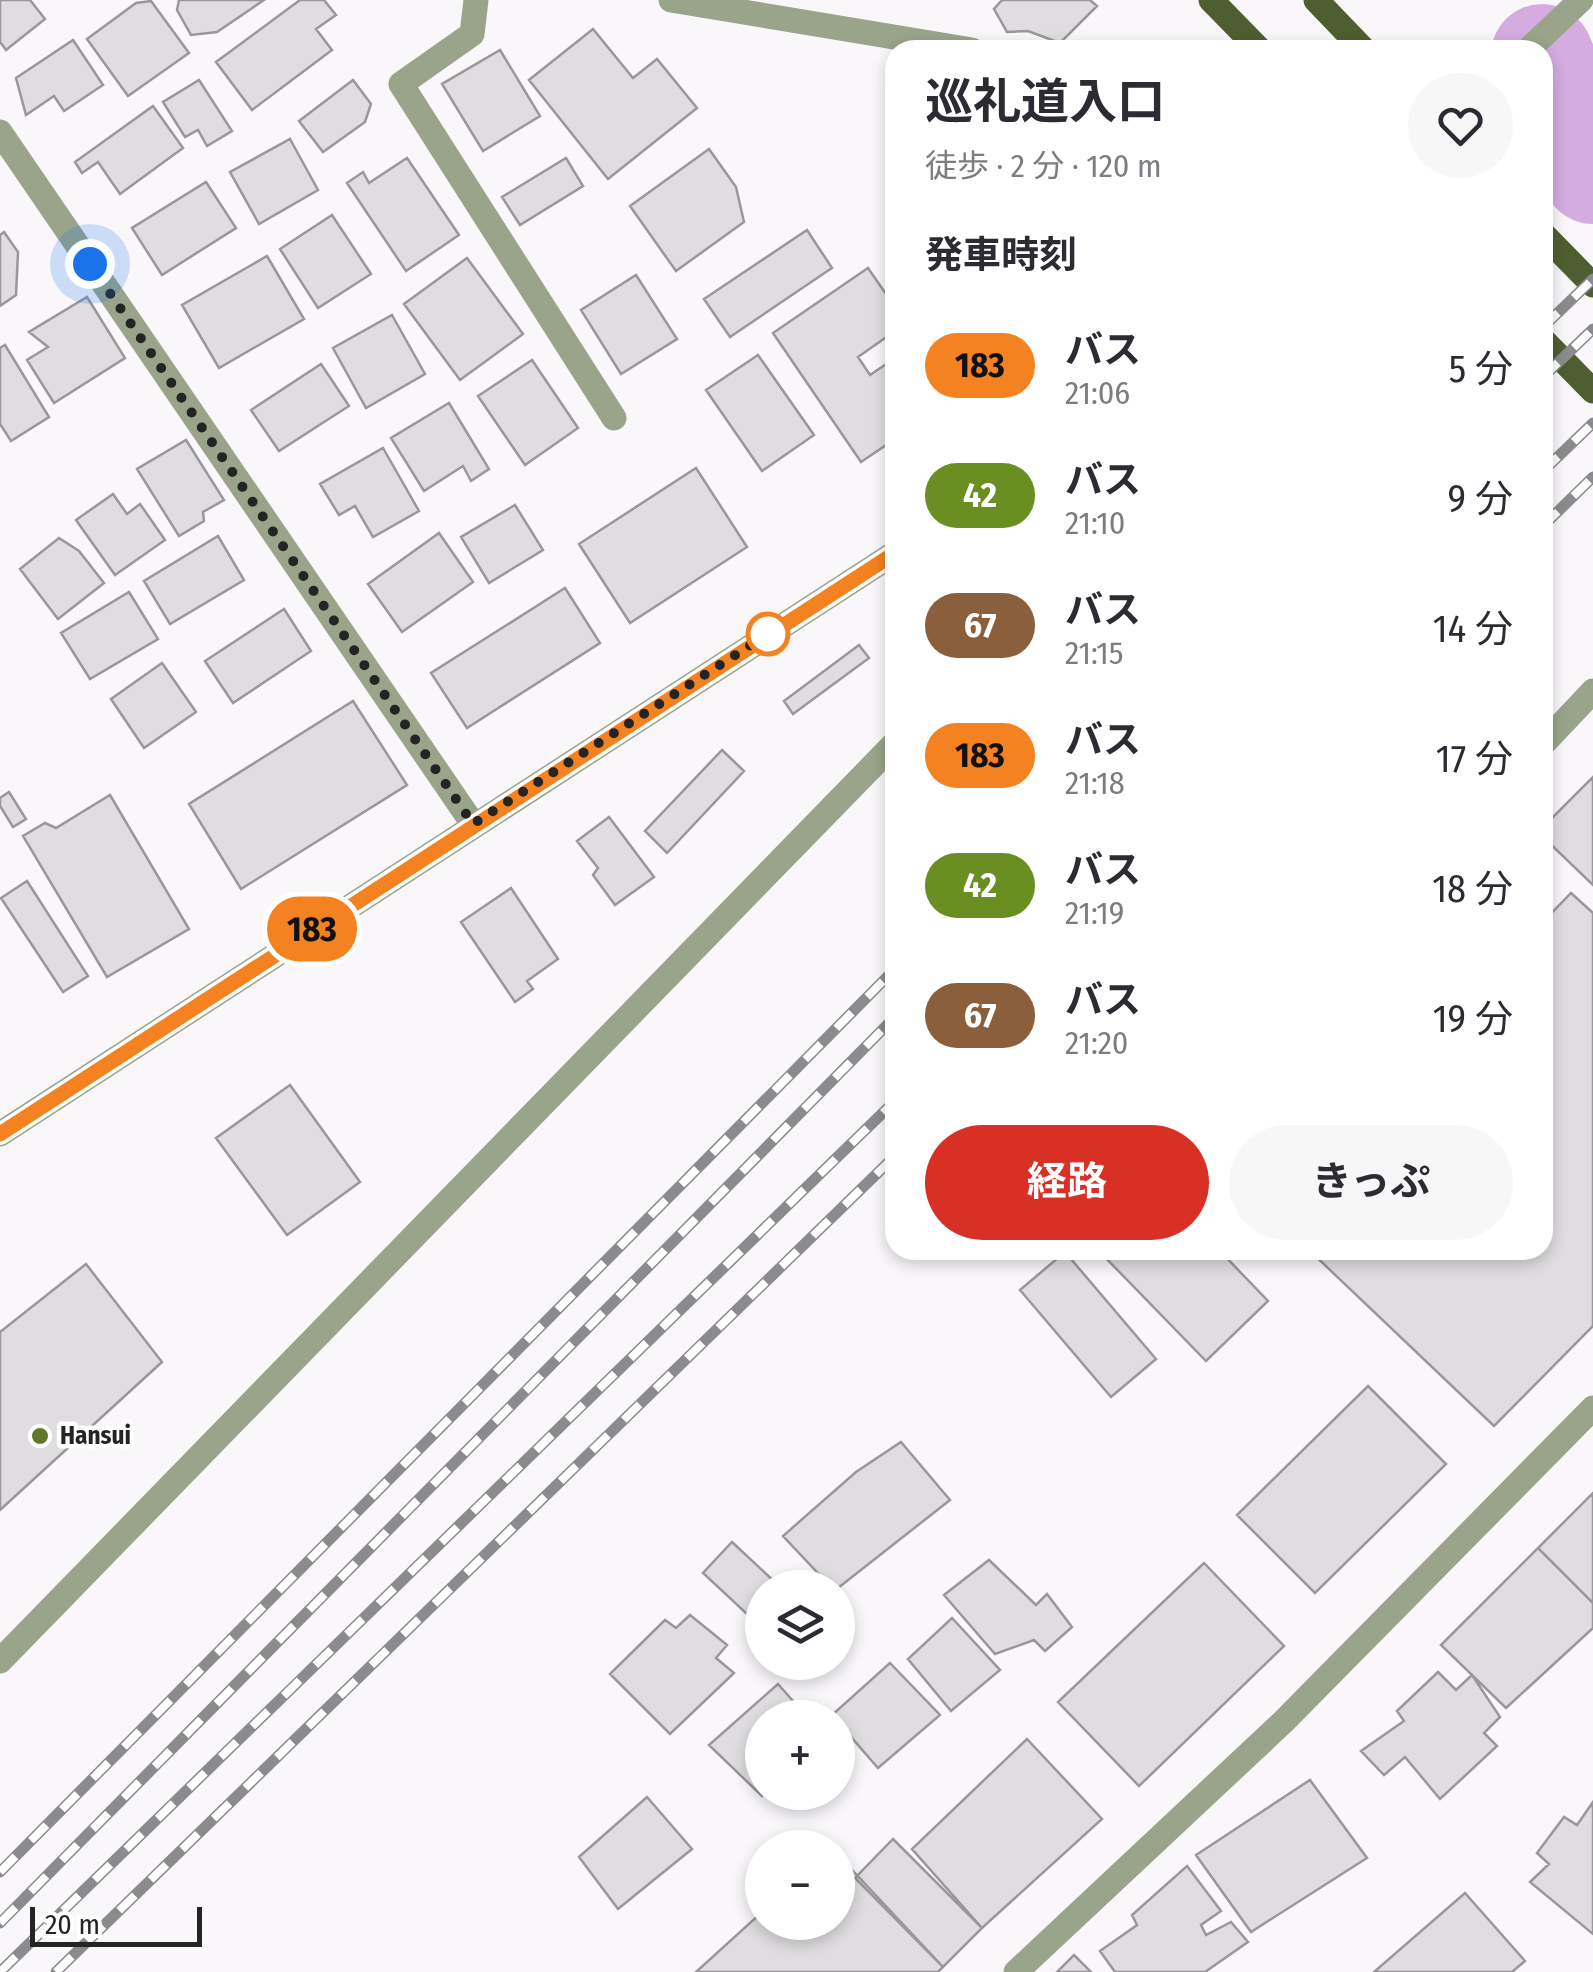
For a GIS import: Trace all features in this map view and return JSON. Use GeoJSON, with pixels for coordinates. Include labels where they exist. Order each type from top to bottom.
{"type":"FeatureCollection","features":[{"type":"Feature","properties":{"kind":"main road"},"geometry":{"type":"LineString","coordinates":[[1211,0],[1250,40]]}},
{"type":"Feature","properties":{"kind":"main road"},"geometry":{"type":"LineString","coordinates":[[1319,1],[1355,40]]}},
{"type":"Feature","properties":{"kind":"main road"},"geometry":{"type":"LineString","coordinates":[[1553,244],[1593,284]]}},
{"type":"Feature","properties":{"kind":"main road"},"geometry":{"type":"LineString","coordinates":[[1553,350],[1593,390]]}},
{"type":"Feature","properties":{"kind":"street"},"geometry":{"type":"LineString","coordinates":[[476,0],[472,34],[400,84],[614,418]]}},
{"type":"Feature","properties":{"kind":"street"},"geometry":{"type":"LineString","coordinates":[[671,0],[912,40]]}},
{"type":"Feature","properties":{"kind":"street"},"geometry":{"type":"LineString","coordinates":[[1538,40],[1580,0]]}},
{"type":"Feature","properties":{"kind":"street"},"geometry":{"type":"LineString","coordinates":[[0,132],[473,824]]}},
{"type":"Feature","properties":{"kind":"street"},"geometry":{"type":"LineString","coordinates":[[0,1134],[885,559]]}},
{"type":"Feature","properties":{"kind":"street"},"geometry":{"type":"LineString","coordinates":[[1553,733],[1593,691]]}},
{"type":"Feature","properties":{"kind":"street"},"geometry":{"type":"LineString","coordinates":[[0,1662],[885,752]]}},
{"type":"Feature","properties":{"kind":"street"},"geometry":{"type":"LineString","coordinates":[[1016,1972],[1283,1722],[1593,1408]]}},
{"type":"Feature","properties":{"kind":"building"},"geometry":{"type":"Polygon","coordinates":[[[0,0],[30,0],[45,19],[6,50],[0,42],[0,0]]]}},
{"type":"Feature","properties":{"kind":"building"},"geometry":{"type":"Polygon","coordinates":[[[179,0],[264,0],[217,32],[191,35],[177,10],[179,0]]]}},
{"type":"Feature","properties":{"kind":"building"},"geometry":{"type":"Polygon","coordinates":[[[300,0],[324,0],[336,15],[316,29],[332,50],[252,110],[216,62],[300,0]]]}},
{"type":"Feature","properties":{"kind":"building"},"geometry":{"type":"Polygon","coordinates":[[[1002,0],[1090,0],[1097,6],[1063,40],[1028,31],[1007,32],[994,9],[1002,0]]]}},
{"type":"Feature","properties":{"kind":"building"},"geometry":{"type":"Polygon","coordinates":[[[151,1],[189,53],[128,96],[87,39],[136,3],[151,1]]]}},
{"type":"Feature","properties":{"kind":"building"},"geometry":{"type":"Polygon","coordinates":[[[593,29],[633,78],[657,59],[697,108],[608,179],[529,80],[593,29]]]}},
{"type":"Feature","properties":{"kind":"building"},"geometry":{"type":"Polygon","coordinates":[[[73,40],[103,85],[64,111],[54,96],[26,115],[16,78],[73,40]]]}},
{"type":"Feature","properties":{"kind":"building"},"geometry":{"type":"Polygon","coordinates":[[[500,50],[540,116],[483,151],[442,84],[500,50]]]}},
{"type":"Feature","properties":{"kind":"building"},"geometry":{"type":"Polygon","coordinates":[[[199,80],[232,131],[207,146],[198,130],[185,137],[163,102],[199,80]]]}},
{"type":"Feature","properties":{"kind":"building"},"geometry":{"type":"Polygon","coordinates":[[[353,80],[371,104],[365,122],[323,152],[299,121],[353,80]]]}},
{"type":"Feature","properties":{"kind":"building"},"geometry":{"type":"Polygon","coordinates":[[[153,106],[183,148],[120,194],[98,162],[82,173],[75,162],[153,106]]]}},
{"type":"Feature","properties":{"kind":"building"},"geometry":{"type":"Polygon","coordinates":[[[290,139],[318,190],[259,224],[230,172],[290,139]]]}},
{"type":"Feature","properties":{"kind":"building"},"geometry":{"type":"Polygon","coordinates":[[[709,149],[736,187],[744,222],[676,271],[630,206],[709,149]]]}},
{"type":"Feature","properties":{"kind":"building"},"geometry":{"type":"Polygon","coordinates":[[[407,158],[459,235],[406,271],[347,183],[363,172],[369,183],[407,158]]]}},
{"type":"Feature","properties":{"kind":"building"},"geometry":{"type":"Polygon","coordinates":[[[566,158],[583,186],[520,225],[502,197],[566,158]]]}},
{"type":"Feature","properties":{"kind":"building"},"geometry":{"type":"Polygon","coordinates":[[[206,182],[236,228],[162,275],[132,228],[206,182]]]}},
{"type":"Feature","properties":{"kind":"building"},"geometry":{"type":"Polygon","coordinates":[[[332,215],[371,274],[318,308],[280,249],[332,215]]]}},
{"type":"Feature","properties":{"kind":"building"},"geometry":{"type":"Polygon","coordinates":[[[807,230],[832,268],[730,337],[704,299],[807,230]]]}},
{"type":"Feature","properties":{"kind":"building"},"geometry":{"type":"Polygon","coordinates":[[[4,232],[18,252],[16,295],[0,306],[0,235],[4,232]]]}},
{"type":"Feature","properties":{"kind":"building"},"geometry":{"type":"Polygon","coordinates":[[[267,256],[304,319],[219,368],[182,305],[267,256]]]}},
{"type":"Feature","properties":{"kind":"building"},"geometry":{"type":"Polygon","coordinates":[[[467,258],[523,334],[460,380],[404,304],[467,258]]]}},
{"type":"Feature","properties":{"kind":"building"},"geometry":{"type":"Polygon","coordinates":[[[868,268],[885,293],[885,338],[858,357],[870,375],[885,365],[885,446],[861,462],[773,333],[868,268]]]}},
{"type":"Feature","properties":{"kind":"building"},"geometry":{"type":"Polygon","coordinates":[[[636,275],[677,339],[621,374],[581,310],[636,275]]]}},
{"type":"Feature","properties":{"kind":"building"},"geometry":{"type":"Polygon","coordinates":[[[87,297],[125,358],[54,403],[27,360],[48,347],[29,332],[87,297]]]}},
{"type":"Feature","properties":{"kind":"building"},"geometry":{"type":"Polygon","coordinates":[[[392,315],[425,374],[366,408],[333,348],[392,315]]]}},
{"type":"Feature","properties":{"kind":"building"},"geometry":{"type":"Polygon","coordinates":[[[5,345],[49,417],[11,441],[0,424],[0,348],[5,345]]]}},
{"type":"Feature","properties":{"kind":"building"},"geometry":{"type":"Polygon","coordinates":[[[758,355],[814,435],[762,471],[706,390],[758,355]]]}},
{"type":"Feature","properties":{"kind":"building"},"geometry":{"type":"Polygon","coordinates":[[[532,360],[578,428],[525,465],[478,396],[532,360]]]}},
{"type":"Feature","properties":{"kind":"building"},"geometry":{"type":"Polygon","coordinates":[[[321,364],[349,406],[279,451],[251,410],[321,364]]]}},
{"type":"Feature","properties":{"kind":"building"},"geometry":{"type":"Polygon","coordinates":[[[449,403],[489,469],[471,481],[463,466],[424,491],[391,438],[449,403]]]}},
{"type":"Feature","properties":{"kind":"building"},"geometry":{"type":"Polygon","coordinates":[[[186,440],[224,500],[203,512],[204,521],[179,536],[137,469],[186,440]]]}},
{"type":"Feature","properties":{"kind":"building"},"geometry":{"type":"Polygon","coordinates":[[[383,448],[419,511],[373,537],[355,506],[339,515],[320,484],[383,448]]]}},
{"type":"Feature","properties":{"kind":"building"},"geometry":{"type":"Polygon","coordinates":[[[696,468],[747,547],[630,623],[579,544],[696,468]]]}},
{"type":"Feature","properties":{"kind":"building"},"geometry":{"type":"Polygon","coordinates":[[[113,494],[127,514],[140,504],[165,540],[115,575],[76,520],[113,494]]]}},
{"type":"Feature","properties":{"kind":"building"},"geometry":{"type":"Polygon","coordinates":[[[515,505],[543,550],[489,583],[461,537],[515,505]]]}},
{"type":"Feature","properties":{"kind":"building"},"geometry":{"type":"Polygon","coordinates":[[[439,533],[473,582],[402,632],[368,584],[439,533]]]}},
{"type":"Feature","properties":{"kind":"building"},"geometry":{"type":"Polygon","coordinates":[[[218,536],[244,580],[170,624],[144,581],[218,536]]]}},
{"type":"Feature","properties":{"kind":"building"},"geometry":{"type":"Polygon","coordinates":[[[59,538],[79,551],[104,583],[58,619],[20,569],[59,538]]]}},
{"type":"Feature","properties":{"kind":"building"},"geometry":{"type":"Polygon","coordinates":[[[565,588],[600,643],[467,728],[431,673],[565,588]]]}},
{"type":"Feature","properties":{"kind":"building"},"geometry":{"type":"Polygon","coordinates":[[[129,592],[158,639],[90,679],[61,633],[129,592]]]}},
{"type":"Feature","properties":{"kind":"building"},"geometry":{"type":"Polygon","coordinates":[[[284,609],[311,651],[233,703],[205,661],[284,609]]]}},
{"type":"Feature","properties":{"kind":"building"},"geometry":{"type":"Polygon","coordinates":[[[859,645],[869,658],[793,714],[784,701],[859,645]]]}},
{"type":"Feature","properties":{"kind":"building"},"geometry":{"type":"Polygon","coordinates":[[[162,663],[196,712],[144,748],[111,699],[162,663]]]}},
{"type":"Feature","properties":{"kind":"building"},"geometry":{"type":"Polygon","coordinates":[[[353,701],[407,785],[241,889],[189,804],[353,701]]]}},
{"type":"Feature","properties":{"kind":"building"},"geometry":{"type":"Polygon","coordinates":[[[722,750],[744,771],[667,853],[645,831],[722,750]]]}},
{"type":"Feature","properties":{"kind":"building"},"geometry":{"type":"Polygon","coordinates":[[[1593,777],[1593,885],[1553,847],[1553,817],[1593,777]]]}},
{"type":"Feature","properties":{"kind":"building"},"geometry":{"type":"Polygon","coordinates":[[[9,792],[26,819],[13,827],[0,806],[0,798],[9,792]]]}},
{"type":"Feature","properties":{"kind":"building"},"geometry":{"type":"Polygon","coordinates":[[[110,795],[189,929],[107,977],[23,836],[45,823],[56,828],[110,795]]]}},
{"type":"Feature","properties":{"kind":"building"},"geometry":{"type":"Polygon","coordinates":[[[609,817],[654,877],[615,905],[593,875],[598,868],[577,841],[609,817]]]}},
{"type":"Feature","properties":{"kind":"building"},"geometry":{"type":"Polygon","coordinates":[[[27,881],[88,976],[63,992],[1,898],[27,881]]]}},
{"type":"Feature","properties":{"kind":"building"},"geometry":{"type":"Polygon","coordinates":[[[511,888],[558,959],[527,981],[533,989],[515,1002],[461,922],[511,888]]]}},
{"type":"Feature","properties":{"kind":"building"},"geometry":{"type":"Polygon","coordinates":[[[1571,893],[1593,913],[1593,1326],[1494,1426],[1320,1260],[1553,1260],[1553,912],[1571,893]]]}},
{"type":"Feature","properties":{"kind":"building"},"geometry":{"type":"Polygon","coordinates":[[[290,1085],[360,1182],[287,1235],[216,1138],[290,1085]]]}},
{"type":"Feature","properties":{"kind":"building"},"geometry":{"type":"Polygon","coordinates":[[[1056,1260],[1072,1260],[1156,1359],[1111,1397],[1020,1290],[1056,1260]]]}},
{"type":"Feature","properties":{"kind":"building"},"geometry":{"type":"Polygon","coordinates":[[[1108,1260],[1229,1260],[1268,1301],[1206,1361],[1108,1260]]]}},
{"type":"Feature","properties":{"kind":"building","name":"Hansui"},"geometry":{"type":"Polygon","coordinates":[[[86,1264],[162,1362],[0,1510],[0,1332],[86,1264]]]}},
{"type":"Feature","properties":{"kind":"building"},"geometry":{"type":"Polygon","coordinates":[[[1368,1386],[1446,1464],[1315,1593],[1237,1515],[1368,1386]]]}},
{"type":"Feature","properties":{"kind":"building"},"geometry":{"type":"Polygon","coordinates":[[[901,1442],[950,1500],[855,1575],[855,1570],[815,1570],[783,1536],[856,1472],[901,1442]]]}},
{"type":"Feature","properties":{"kind":"building"},"geometry":{"type":"Polygon","coordinates":[[[1593,1493],[1593,1603],[1538,1548],[1593,1493]]]}},
{"type":"Feature","properties":{"kind":"building"},"geometry":{"type":"Polygon","coordinates":[[[732,1542],[762,1570],[745,1570],[745,1612],[703,1573],[732,1542]]]}},
{"type":"Feature","properties":{"kind":"building"},"geometry":{"type":"Polygon","coordinates":[[[1538,1548],[1593,1603],[1593,1628],[1506,1708],[1441,1645],[1538,1548]]]}},
{"type":"Feature","properties":{"kind":"building"},"geometry":{"type":"Polygon","coordinates":[[[989,1560],[1036,1605],[1047,1594],[1072,1627],[1045,1651],[1034,1640],[995,1654],[944,1595],[989,1560]]]}},
{"type":"Feature","properties":{"kind":"building"},"geometry":{"type":"Polygon","coordinates":[[[1204,1563],[1284,1646],[1139,1786],[1058,1702],[1204,1563]]]}},
{"type":"Feature","properties":{"kind":"building"},"geometry":{"type":"Polygon","coordinates":[[[690,1615],[727,1645],[716,1658],[734,1673],[670,1734],[610,1674],[665,1620],[676,1628],[690,1615]]]}},
{"type":"Feature","properties":{"kind":"building"},"geometry":{"type":"Polygon","coordinates":[[[952,1618],[1000,1670],[951,1711],[908,1659],[952,1618]]]}},
{"type":"Feature","properties":{"kind":"building"},"geometry":{"type":"Polygon","coordinates":[[[890,1663],[940,1715],[878,1768],[855,1742],[855,1700],[849,1700],[890,1663]]]}},
{"type":"Feature","properties":{"kind":"building"},"geometry":{"type":"Polygon","coordinates":[[[1438,1672],[1456,1690],[1472,1675],[1500,1717],[1484,1733],[1497,1746],[1440,1799],[1405,1757],[1384,1775],[1361,1751],[1404,1721],[1397,1711],[1438,1672]]]}},
{"type":"Feature","properties":{"kind":"building"},"geometry":{"type":"Polygon","coordinates":[[[778,1684],[792,1700],[760,1700],[778,1684]]]}},
{"type":"Feature","properties":{"kind":"building"},"geometry":{"type":"Polygon","coordinates":[[[745,1713],[745,1780],[709,1745],[745,1713]]]}},
{"type":"Feature","properties":{"kind":"building"},"geometry":{"type":"Polygon","coordinates":[[[1027,1739],[1102,1819],[982,1928],[912,1849],[1027,1739]]]}},
{"type":"Feature","properties":{"kind":"building"},"geometry":{"type":"Polygon","coordinates":[[[1310,1780],[1367,1858],[1251,1932],[1196,1855],[1310,1780]]]}},
{"type":"Feature","properties":{"kind":"building"},"geometry":{"type":"Polygon","coordinates":[[[647,1797],[692,1849],[618,1909],[579,1857],[647,1797]]]}},
{"type":"Feature","properties":{"kind":"building"},"geometry":{"type":"Polygon","coordinates":[[[1593,1802],[1593,1934],[1530,1882],[1549,1864],[1537,1853],[1564,1817],[1577,1825],[1593,1802]]]}},
{"type":"Feature","properties":{"kind":"building"},"geometry":{"type":"Polygon","coordinates":[[[893,1839],[982,1928],[943,1967],[855,1878],[893,1839]]]}},
{"type":"Feature","properties":{"kind":"building"},"geometry":{"type":"Polygon","coordinates":[[[1187,1866],[1221,1911],[1201,1925],[1206,1935],[1231,1922],[1248,1942],[1205,1972],[1115,1972],[1100,1951],[1137,1925],[1132,1915],[1187,1866]]]}},
{"type":"Feature","properties":{"kind":"building"},"geometry":{"type":"Polygon","coordinates":[[[855,1873],[943,1967],[938,1972],[696,1972],[745,1927],[745,1940],[855,1940],[855,1873]]]}},
{"type":"Feature","properties":{"kind":"building"},"geometry":{"type":"Polygon","coordinates":[[[1465,1893],[1525,1961],[1512,1972],[1374,1972],[1465,1893]]]}},
{"type":"Feature","properties":{"kind":"building"},"geometry":{"type":"Polygon","coordinates":[[[1074,1955],[1091,1972],[1057,1972],[1074,1955]]]}},
{"type":"Feature","properties":{"kind":"waterway"},"geometry":{"type":"LineString","coordinates":[[1553,80],[1593,173]]}},
{"type":"Feature","properties":{"kind":"railway"},"geometry":{"type":"LineString","coordinates":[[1553,317],[1593,279]]}},
{"type":"Feature","properties":{"kind":"railway"},"geometry":{"type":"LineString","coordinates":[[1553,367],[1593,329]]}},
{"type":"Feature","properties":{"kind":"railway"},"geometry":{"type":"LineString","coordinates":[[1553,461],[1593,423]]}},
{"type":"Feature","properties":{"kind":"railway"},"geometry":{"type":"LineString","coordinates":[[1553,516],[1593,477]]}},
{"type":"Feature","properties":{"kind":"railway"},"geometry":{"type":"LineString","coordinates":[[0,1872],[885,979]]}},
{"type":"Feature","properties":{"kind":"railway"},"geometry":{"type":"LineString","coordinates":[[0,1923],[885,1027]]}},
{"type":"Feature","properties":{"kind":"railway"},"geometry":{"type":"LineString","coordinates":[[0,1972],[885,1111]]}},
{"type":"Feature","properties":{"kind":"railway"},"geometry":{"type":"LineString","coordinates":[[56,1972],[885,1166]]}},
{"type":"Feature","properties":{"kind":"bus line","name":"183"},"geometry":{"type":"LineString","coordinates":[[0,1134],[885,559]]}},
{"type":"Feature","properties":{"kind":"place","name":"Hansui"},"geometry":{"type":"Point","coordinates":[40,1436]}},
{"type":"Feature","properties":{"kind":"route"},"geometry":{"type":"LineString","coordinates":[[90,264],[473,824],[768,634]]}}]}
